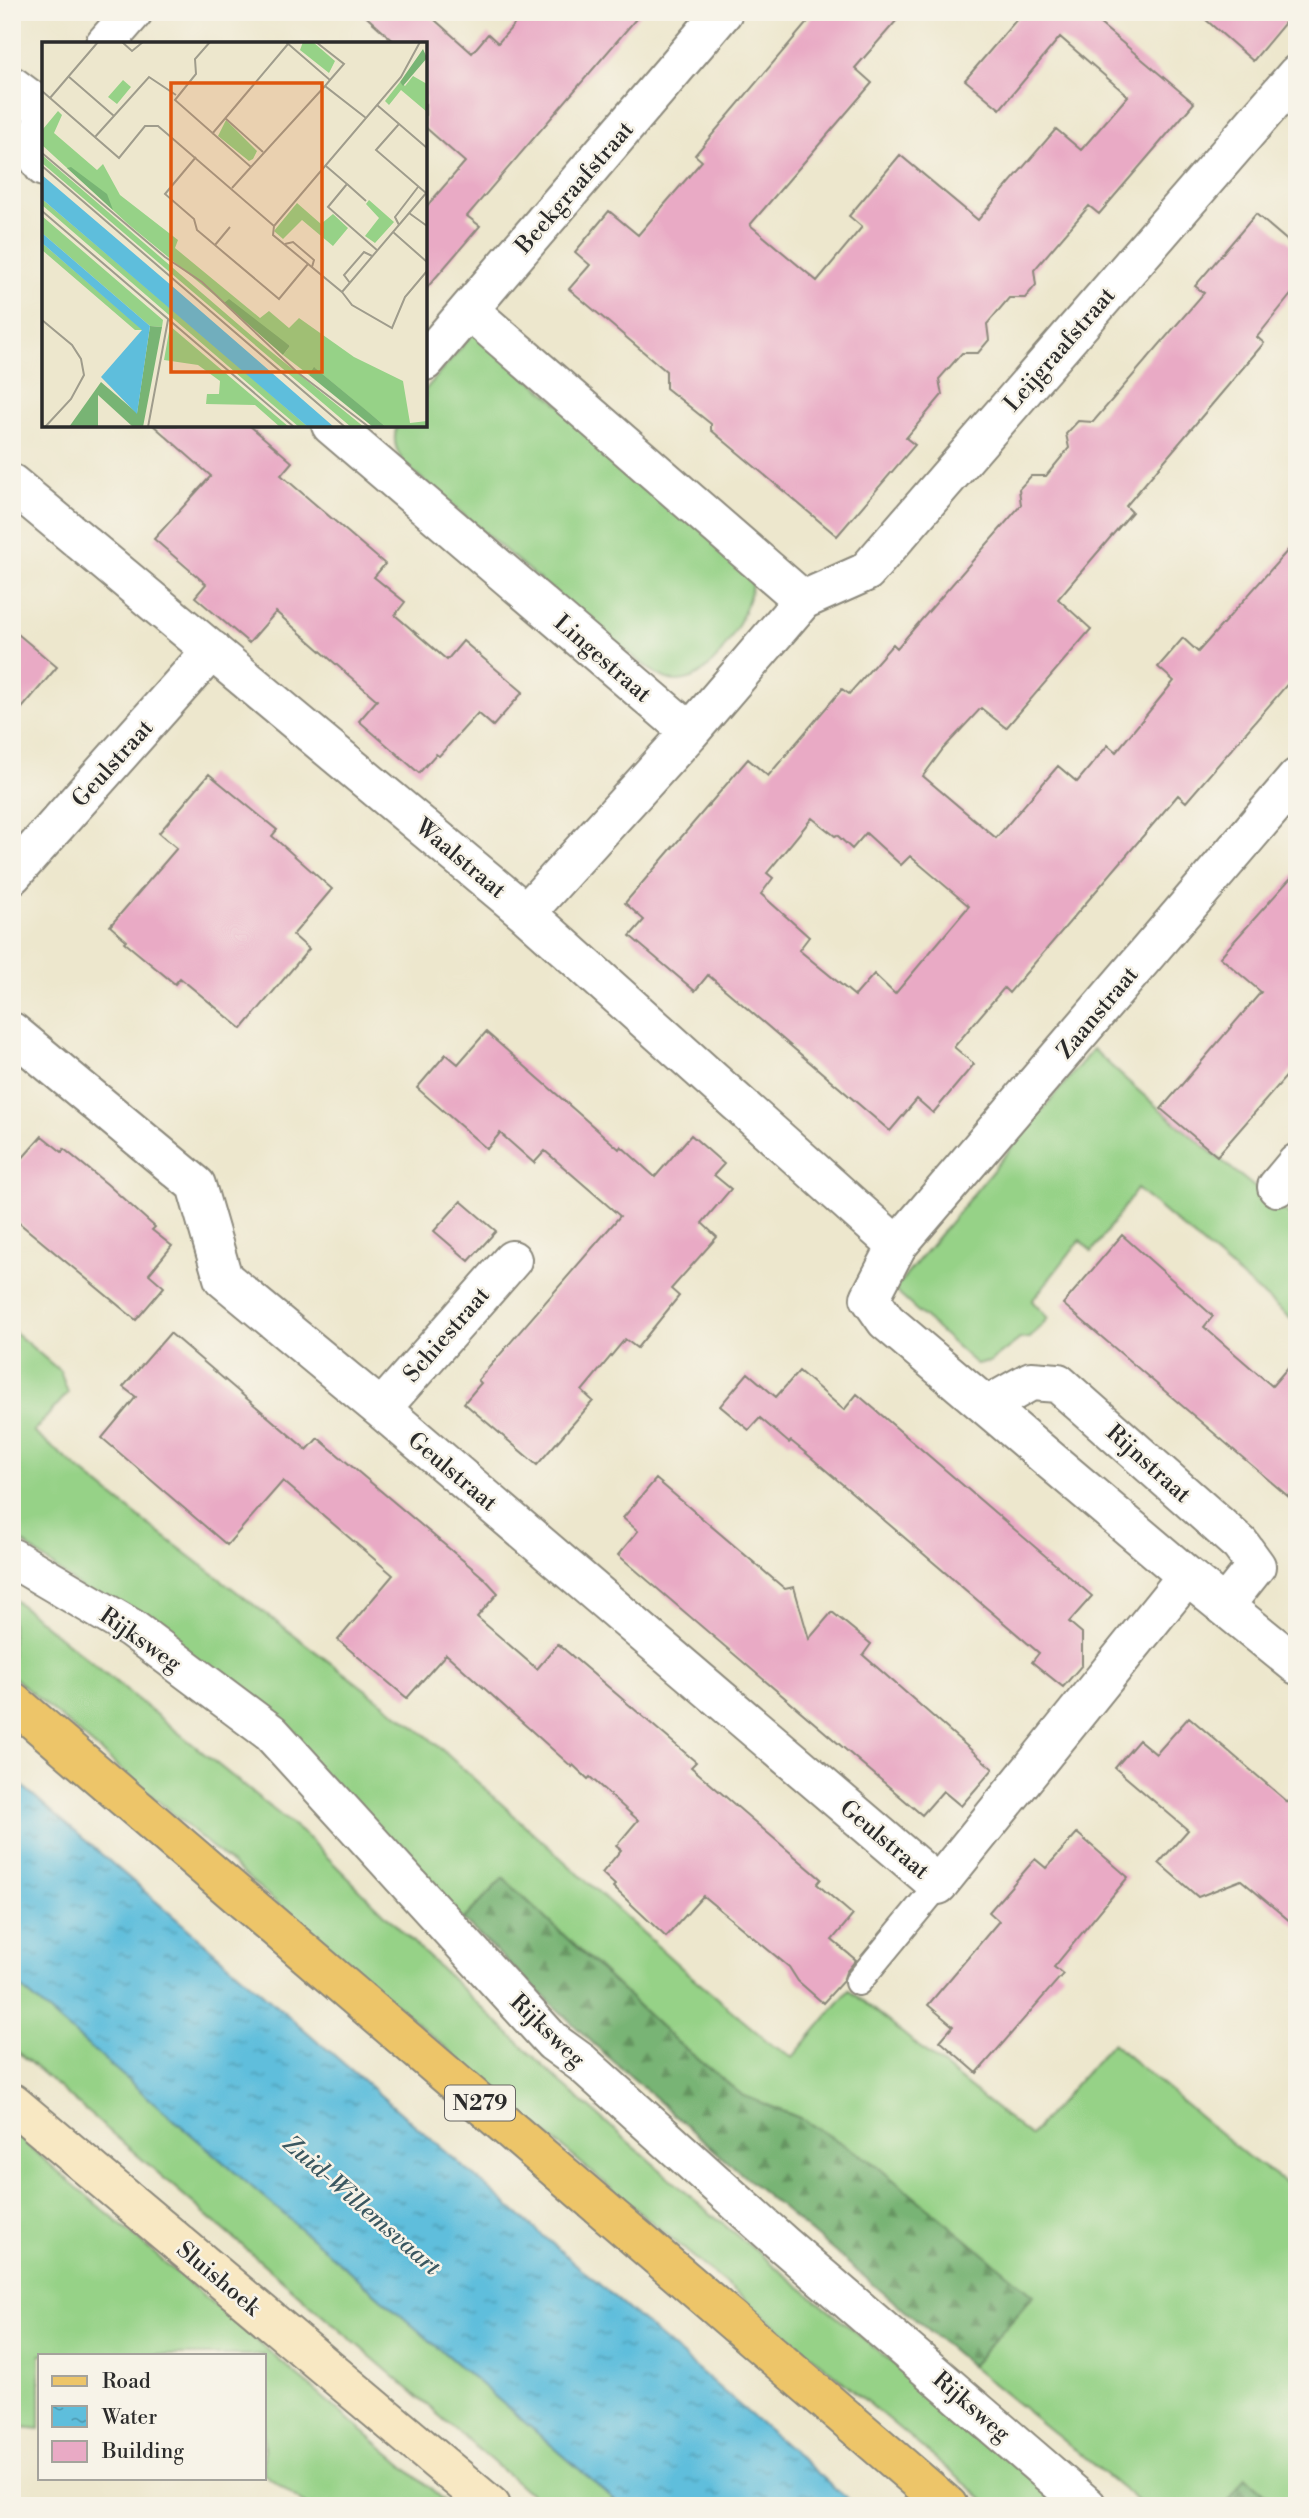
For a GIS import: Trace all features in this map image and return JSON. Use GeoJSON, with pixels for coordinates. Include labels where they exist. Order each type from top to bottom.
{"type":"FeatureCollection","features":[{"type":"Feature","properties":{"kind":"main road","name":"N279"},"geometry":{"type":"LineString","coordinates":[[12,1701],[948,2506]]}},
{"type":"Feature","properties":{"kind":"street"},"geometry":{"type":"LineString","coordinates":[[106,42],[133,12]]}},
{"type":"Feature","properties":{"kind":"street","name":"Beekgraafstraat"},"geometry":{"type":"LineString","coordinates":[[427,359],[723,12]]}},
{"type":"Feature","properties":{"kind":"street","name":"Leijgraafstraat"},"geometry":{"type":"LineString","coordinates":[[690,732],[803,600],[866,572],[1297,74]]}},
{"type":"Feature","properties":{"kind":"street"},"geometry":{"type":"LineString","coordinates":[[12,86],[42,110]]}},
{"type":"Feature","properties":{"kind":"street"},"geometry":{"type":"LineString","coordinates":[[42,123],[36,155],[42,164]]}},
{"type":"Feature","properties":{"kind":"street"},"geometry":{"type":"LineString","coordinates":[[469,310],[803,600]]}},
{"type":"Feature","properties":{"kind":"street","name":"Lingestraat"},"geometry":{"type":"LineString","coordinates":[[352,432],[690,732]]}},
{"type":"Feature","properties":{"kind":"street","name":"Waalstraat"},"geometry":{"type":"LineString","coordinates":[[12,484],[526,913],[897,1246]]}},
{"type":"Feature","properties":{"kind":"street","name":"Geulstraat"},"geometry":{"type":"LineString","coordinates":[[12,876],[212,650]]}},
{"type":"Feature","properties":{"kind":"street"},"geometry":{"type":"LineString","coordinates":[[526,913],[690,732]]}},
{"type":"Feature","properties":{"kind":"street","name":"Zaanstraat"},"geometry":{"type":"LineString","coordinates":[[897,1246],[1297,778]]}},
{"type":"Feature","properties":{"kind":"street","name":"Geulstraat"},"geometry":{"type":"LineString","coordinates":[[12,1032],[196,1185],[223,1278],[381,1409],[938,1885],[1187,1576]]}},
{"type":"Feature","properties":{"kind":"street"},"geometry":{"type":"LineString","coordinates":[[897,1246],[870,1298],[886,1321],[1187,1576],[1297,1665]]}},
{"type":"Feature","properties":{"kind":"street","name":"Schiestraat"},"geometry":{"type":"LineString","coordinates":[[381,1409],[512,1260]]}},
{"type":"Feature","properties":{"kind":"street","name":"Rijnstraat"},"geometry":{"type":"LineString","coordinates":[[987,1406],[1031,1381],[1058,1383],[1240,1544],[1256,1566],[1226,1605]]}},
{"type":"Feature","properties":{"kind":"street","name":"Rijksweg"},"geometry":{"type":"LineString","coordinates":[[12,1558],[131,1628],[271,1733],[553,2042],[582,2063],[783,2244],[1087,2506]]}},
{"type":"Feature","properties":{"kind":"street","name":"Sluishoek"},"geometry":{"type":"LineString","coordinates":[[12,2103],[491,2506]]}},
{"type":"Feature","properties":{"kind":"lane","name":"Geulstraat"},"geometry":{"type":"LineString","coordinates":[[858,1982],[938,1885]]}},
{"type":"Feature","properties":{"kind":"green space"},"geometry":{"type":"Polygon","coordinates":[[[473,330],[753,572],[750,595],[739,623],[722,651],[700,673],[675,681],[668,680],[645,666],[404,464],[396,445],[397,427],[427,427],[427,388],[467,341],[473,330]]]}},
{"type":"Feature","properties":{"kind":"green space"},"geometry":{"type":"Polygon","coordinates":[[[1093,1049],[1167,1115],[1297,1221],[1297,1324],[1137,1189],[1092,1252],[1080,1240],[1032,1301],[1048,1318],[1030,1338],[1020,1339],[990,1362],[976,1364],[894,1290],[1093,1049]]]}},
{"type":"Feature","properties":{"kind":"green space"},"geometry":{"type":"Polygon","coordinates":[[[12,1330],[60,1371],[68,1393],[33,1432],[145,1522],[428,1737],[685,1971],[772,2045],[793,2057],[849,1990],[1030,2136],[1112,2043],[1247,2156],[1297,2191],[1297,2506],[1279,2506],[1246,2477],[1225,2506],[1144,2506],[971,2366],[1033,2295],[873,2163],[802,2119],[742,2095],[677,2042],[503,1878],[463,1920],[189,1673],[12,1534],[12,1330]]]}},
{"type":"Feature","properties":{"kind":"green space"},"geometry":{"type":"Polygon","coordinates":[[[12,1598],[306,1836],[562,2084],[712,2215],[1068,2506],[992,2506],[563,2148],[12,1676],[12,1598]]]}},
{"type":"Feature","properties":{"kind":"green space"},"geometry":{"type":"Polygon","coordinates":[[[503,1878],[677,2042],[742,2095],[802,2119],[873,2163],[1034,2295],[971,2366],[745,2177],[595,2045],[463,1920],[503,1878]]]}},
{"type":"Feature","properties":{"kind":"green space"},"geometry":{"type":"Polygon","coordinates":[[[12,1980],[622,2506],[544,2506],[12,2047],[12,1980]]]}},
{"type":"Feature","properties":{"kind":"green space"},"geometry":{"type":"Polygon","coordinates":[[[12,2132],[450,2506],[308,2506],[266,2475],[266,2354],[38,2354],[38,2429],[12,2426],[12,2132]]]}},
{"type":"Feature","properties":{"kind":"green space"},"geometry":{"type":"Polygon","coordinates":[[[1245,2477],[1279,2506],[1225,2506],[1245,2477]]]}},
{"type":"Feature","properties":{"kind":"water","name":"Zuid-Willemsvaart"},"geometry":{"type":"Polygon","coordinates":[[[12,1777],[855,2506],[622,2506],[12,1980],[12,1777]]]}},
{"type":"Feature","properties":{"kind":"building"},"geometry":{"type":"Polygon","coordinates":[[[361,12],[426,12],[472,53],[488,34],[498,43],[525,12],[642,12],[467,216],[480,226],[427,288],[427,206],[465,162],[427,129],[427,42],[395,42],[361,12]]]}},
{"type":"Feature","properties":{"kind":"building"},"geometry":{"type":"Polygon","coordinates":[[[816,12],[904,12],[855,68],[872,83],[750,225],[817,281],[862,227],[849,216],[900,155],[978,220],[1056,129],[1081,150],[1128,96],[1060,37],[1000,109],[965,80],[1023,12],[1086,12],[1194,103],[1099,214],[1089,206],[1034,270],[1036,285],[1025,298],[1009,298],[987,324],[989,340],[978,353],[962,353],[939,379],[942,395],[906,438],[915,445],[837,536],[711,430],[711,424],[666,388],[666,371],[569,289],[590,265],[575,252],[609,211],[638,235],[702,161],[695,155],[816,12]]]}},
{"type":"Feature","properties":{"kind":"building"},"geometry":{"type":"Polygon","coordinates":[[[1197,12],[1294,12],[1253,61],[1197,12]]]}},
{"type":"Feature","properties":{"kind":"building"},"geometry":{"type":"Polygon","coordinates":[[[1256,214],[1297,249],[1297,287],[1257,337],[1264,343],[1126,506],[1132,512],[1058,599],[1091,629],[1006,728],[981,708],[943,749],[923,776],[996,838],[1058,766],[1077,782],[1108,745],[1116,752],[1174,681],[1158,667],[1183,638],[1198,652],[1297,540],[1297,673],[1186,802],[1178,795],[1009,993],[1004,988],[954,1047],[974,1064],[933,1113],[917,1099],[890,1131],[708,975],[695,991],[630,936],[644,920],[625,903],[748,759],[768,776],[842,689],[849,694],[893,644],[897,648],[1021,505],[1019,489],[1031,476],[1046,476],[1069,448],[1066,434],[1078,421],[1093,422],[1204,293],[1195,286],[1256,214]],[[812,818],[767,873],[773,878],[761,894],[809,937],[799,950],[855,996],[874,974],[895,994],[969,906],[910,856],[901,865],[866,833],[852,849],[812,818]]]}},
{"type":"Feature","properties":{"kind":"building"},"geometry":{"type":"Polygon","coordinates":[[[155,427],[251,427],[292,462],[281,475],[385,564],[374,577],[405,602],[395,615],[447,660],[463,641],[523,692],[493,726],[478,713],[439,756],[436,754],[419,773],[359,721],[377,700],[276,612],[249,643],[195,597],[206,584],[154,539],[211,476],[155,427]]]}},
{"type":"Feature","properties":{"kind":"building"},"geometry":{"type":"Polygon","coordinates":[[[12,629],[57,667],[12,720],[12,629]]]}},
{"type":"Feature","properties":{"kind":"building"},"geometry":{"type":"Polygon","coordinates":[[[209,774],[277,830],[272,836],[332,889],[293,935],[309,949],[242,1029],[180,978],[175,984],[124,942],[126,940],[110,926],[177,848],[159,833],[209,774]]]}},
{"type":"Feature","properties":{"kind":"building"},"geometry":{"type":"Polygon","coordinates":[[[1297,871],[1297,1064],[1217,1156],[1161,1109],[1261,992],[1220,957],[1297,871]]]}},
{"type":"Feature","properties":{"kind":"building"},"geometry":{"type":"Polygon","coordinates":[[[486,1032],[619,1149],[621,1146],[655,1177],[691,1135],[724,1164],[714,1175],[731,1189],[702,1223],[717,1237],[671,1289],[679,1296],[637,1348],[625,1339],[582,1391],[593,1401],[537,1465],[464,1403],[481,1383],[478,1380],[620,1216],[545,1151],[534,1163],[500,1133],[487,1149],[417,1088],[446,1054],[458,1064],[486,1032]]]}},
{"type":"Feature","properties":{"kind":"building"},"geometry":{"type":"Polygon","coordinates":[[[42,1136],[62,1152],[64,1149],[107,1184],[155,1227],[152,1230],[172,1246],[149,1274],[164,1287],[136,1320],[12,1217],[12,1170],[42,1136]]]}},
{"type":"Feature","properties":{"kind":"building"},"geometry":{"type":"Polygon","coordinates":[[[461,1201],[496,1231],[469,1261],[434,1231],[461,1201]]]}},
{"type":"Feature","properties":{"kind":"building"},"geometry":{"type":"Polygon","coordinates":[[[1122,1235],[1213,1316],[1204,1327],[1272,1386],[1297,1357],[1297,1504],[1063,1304],[1122,1235]]]}},
{"type":"Feature","properties":{"kind":"building"},"geometry":{"type":"Polygon","coordinates":[[[170,1333],[307,1450],[318,1438],[484,1578],[498,1593],[477,1617],[537,1669],[558,1644],[696,1762],[691,1767],[821,1879],[817,1884],[853,1915],[832,1940],[856,1960],[846,1972],[843,1981],[823,2003],[798,1981],[789,1967],[703,1896],[666,1937],[613,1887],[615,1885],[602,1873],[621,1850],[616,1846],[638,1820],[590,1777],[588,1779],[573,1765],[572,1767],[446,1654],[407,1698],[338,1640],[393,1575],[283,1481],[227,1545],[102,1438],[136,1397],[123,1387],[170,1333]]]}},
{"type":"Feature","properties":{"kind":"building"},"geometry":{"type":"Polygon","coordinates":[[[799,1371],[844,1410],[857,1394],[1092,1596],[1069,1622],[1082,1633],[1082,1665],[1063,1687],[1032,1662],[1039,1653],[807,1454],[791,1441],[789,1443],[760,1418],[749,1430],[720,1406],[748,1373],[776,1397],[799,1371]]]}},
{"type":"Feature","properties":{"kind":"building"},"geometry":{"type":"Polygon","coordinates":[[[656,1479],[785,1589],[794,1587],[809,1639],[832,1612],[871,1644],[863,1655],[993,1769],[961,1806],[943,1791],[922,1815],[618,1555],[638,1531],[623,1518],[656,1479]]]}},
{"type":"Feature","properties":{"kind":"building"},"geometry":{"type":"Polygon","coordinates":[[[1189,1717],[1297,1810],[1297,1927],[1241,1880],[1198,1897],[1159,1863],[1188,1830],[1115,1768],[1139,1740],[1156,1754],[1189,1717]]]}},
{"type":"Feature","properties":{"kind":"building"},"geometry":{"type":"Polygon","coordinates":[[[1077,1833],[1128,1877],[1054,1967],[1063,1974],[977,2073],[940,2041],[953,2026],[928,2005],[999,1921],[989,1912],[1035,1859],[1046,1868],[1077,1833]]]}}]}
